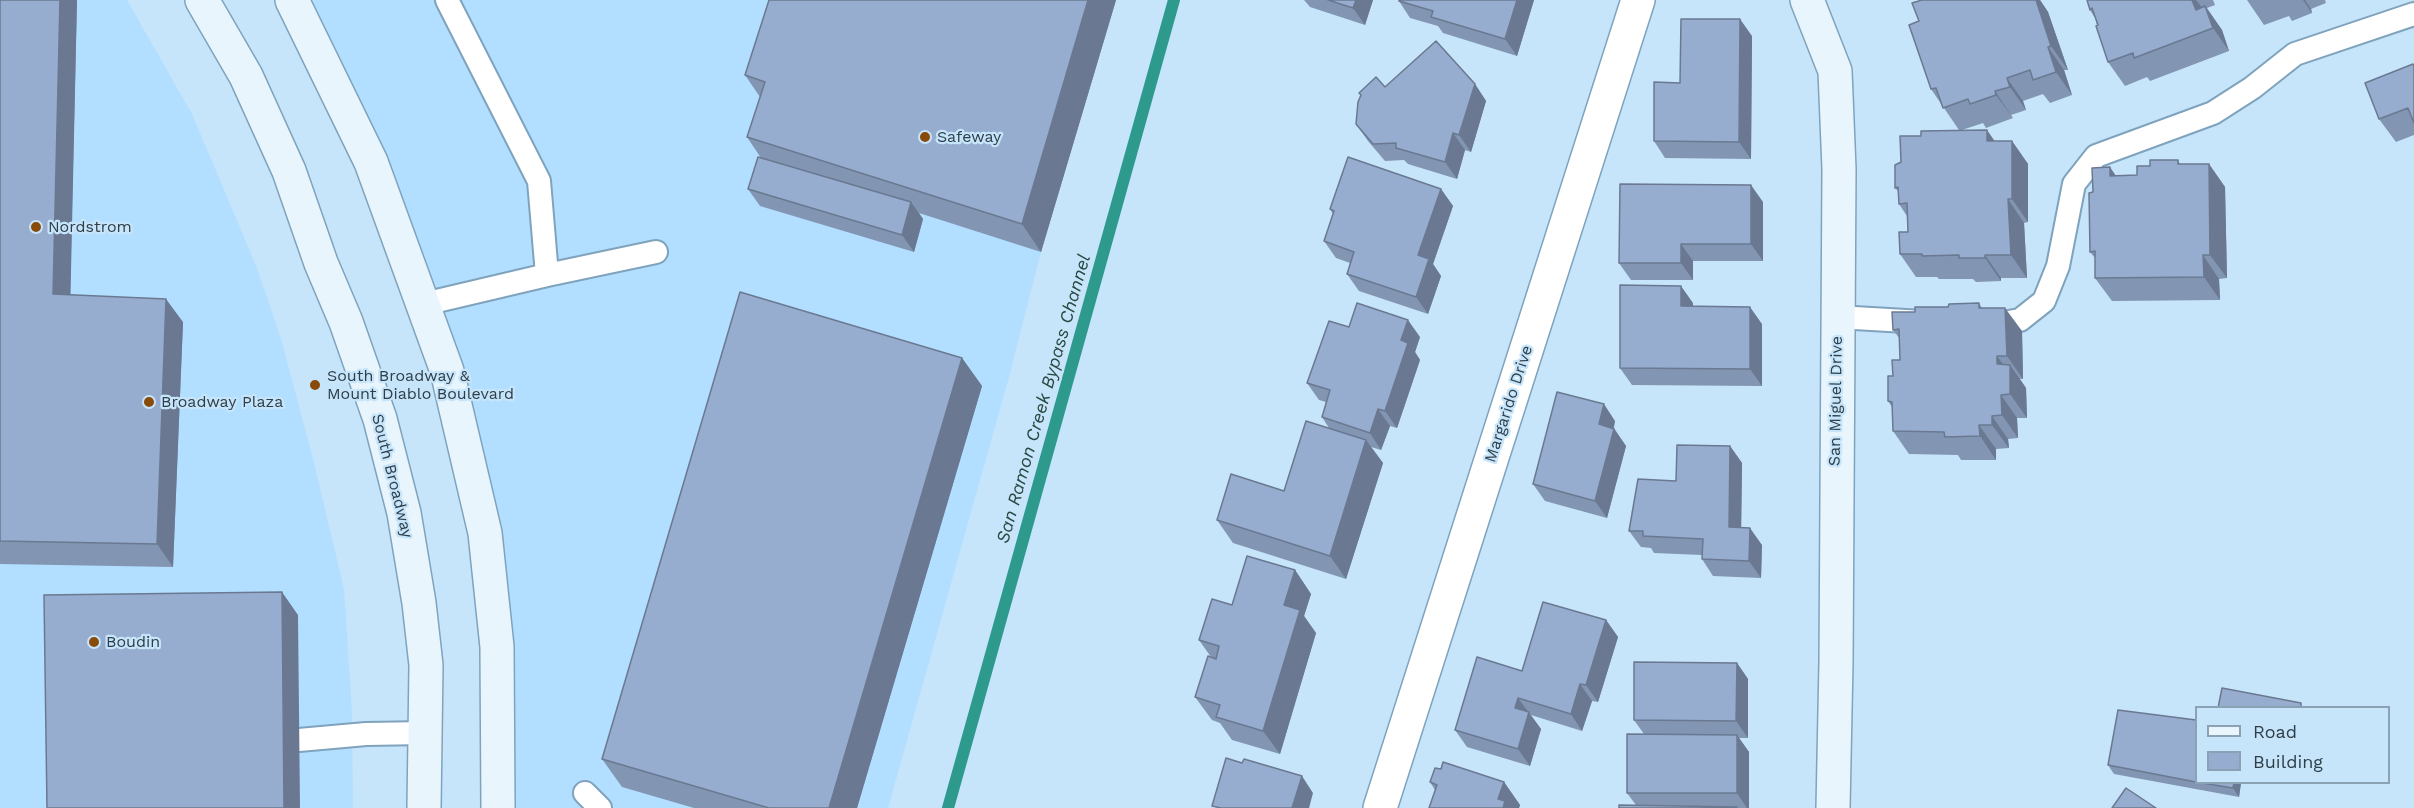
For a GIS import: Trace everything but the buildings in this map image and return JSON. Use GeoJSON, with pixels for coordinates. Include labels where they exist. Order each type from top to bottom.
{"type":"FeatureCollection","features":[{"type":"Feature","properties":{"kind":"main road","name":"South Broadway"},"geometry":{"type":"LineString","coordinates":[[202,0],[246,76],[289,171],[380,419],[404,513],[419,603],[426,665],[424,808]]}},
{"type":"Feature","properties":{"kind":"main road","name":"San Miguel Drive"},"geometry":{"type":"LineString","coordinates":[[1807,0],[1835,71],[1839,169],[1833,808]]}},
{"type":"Feature","properties":{"kind":"main road"},"geometry":{"type":"LineString","coordinates":[[293,1],[371,162],[447,371],[485,534],[497,646],[498,808]]}},
{"type":"Feature","properties":{"kind":"street","name":"Margarido Drive"},"geometry":{"type":"LineString","coordinates":[[1380,808],[1638,0]]}},
{"type":"Feature","properties":{"kind":"lane"},"geometry":{"type":"LineString","coordinates":[[447,0],[539,181],[547,274]]}},
{"type":"Feature","properties":{"kind":"lane"},"geometry":{"type":"LineString","coordinates":[[1837,317],[1986,326],[2020,320],[2044,301],[2058,266],[2074,184],[2096,156],[2212,113],[2252,88],[2295,54],[2414,14]]}},
{"type":"Feature","properties":{"kind":"lane"},"geometry":{"type":"LineString","coordinates":[[424,304],[547,274],[656,252]]}},
{"type":"Feature","properties":{"kind":"lane"},"geometry":{"type":"LineString","coordinates":[[299,740],[426,732]]}},
{"type":"Feature","properties":{"kind":"shaded area","name":"Broadway Plaza"},"geometry":{"type":"Polygon","coordinates":[[[0,0],[127,0],[192,114],[257,268],[282,342],[344,589],[352,712],[353,808],[0,808],[0,0]]]}},
{"type":"Feature","properties":{"kind":"shaded area"},"geometry":{"type":"Polygon","coordinates":[[[293,0],[1116,0],[1041,252],[1009,377],[888,808],[498,808],[505,730],[447,371],[293,0]]]}},
{"type":"Feature","properties":{"kind":"waterway","name":"San Ramon Creek Bypass Channel"},"geometry":{"type":"LineString","coordinates":[[948,808],[1174,0]]}},
{"type":"Feature","properties":{"kind":"place","name":"Safeway"},"geometry":{"type":"Point","coordinates":[925,137]}},
{"type":"Feature","properties":{"kind":"place","name":"Nordstrom"},"geometry":{"type":"Point","coordinates":[36,227]}},
{"type":"Feature","properties":{"kind":"place","name":"South Broadway & Mount Diablo Boulevard"},"geometry":{"type":"Point","coordinates":[315,385]}},
{"type":"Feature","properties":{"kind":"place","name":"Broadway Plaza"},"geometry":{"type":"Point","coordinates":[149,402]}},
{"type":"Feature","properties":{"kind":"place","name":"Boudin"},"geometry":{"type":"Point","coordinates":[94,642]}}]}
